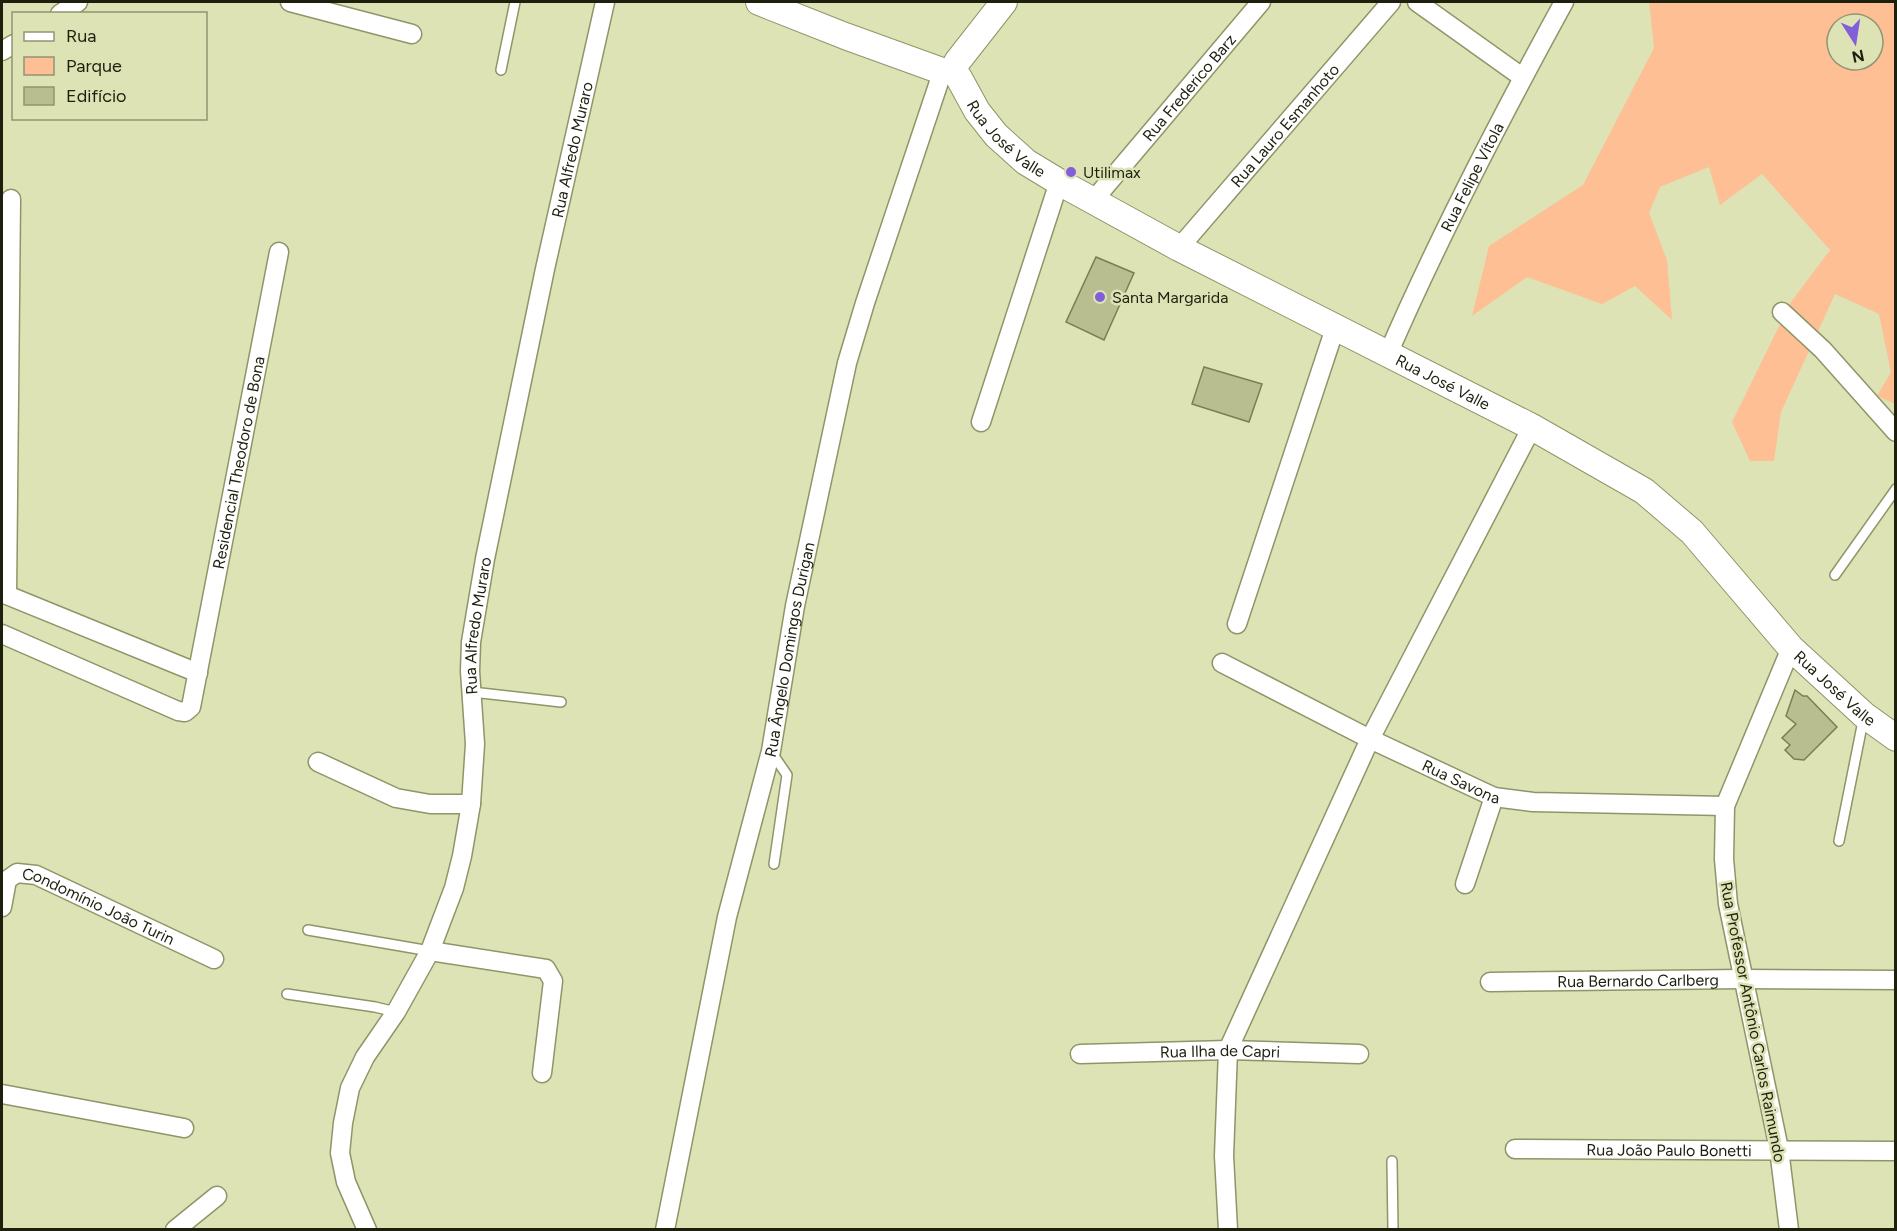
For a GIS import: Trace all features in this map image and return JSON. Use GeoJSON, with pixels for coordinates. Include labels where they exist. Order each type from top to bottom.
{"type":"FeatureCollection","features":[{"type":"Feature","properties":{"kind":"street"},"geometry":{"type":"LineString","coordinates":[[63,12],[78,2]]}},
{"type":"Feature","properties":{"kind":"street"},"geometry":{"type":"LineString","coordinates":[[290,2],[412,34]]}},
{"type":"Feature","properties":{"kind":"street","name":"Rua Alfredo Muraro"},"geometry":{"type":"LineString","coordinates":[[367,1230],[346,1182],[340,1153],[343,1123],[350,1088],[365,1057],[396,1012],[430,951],[454,888],[462,856],[471,804],[475,744],[471,642],[485,559],[545,269],[605,2]]}},
{"type":"Feature","properties":{"kind":"street"},"geometry":{"type":"LineString","coordinates":[[759,2],[866,45],[949,72]]}},
{"type":"Feature","properties":{"kind":"street","name":"Rua Ângelo Domingos Durigan"},"geometry":{"type":"LineString","coordinates":[[665,1230],[727,917],[771,751],[795,606],[847,363],[865,303],[949,72],[1005,2]]}},
{"type":"Feature","properties":{"kind":"street","name":"Rua Frederico Barz"},"geometry":{"type":"LineString","coordinates":[[1092,202],[1262,2]]}},
{"type":"Feature","properties":{"kind":"street","name":"Rua Lauro Esmanhoto"},"geometry":{"type":"LineString","coordinates":[[1179,248],[1391,2]]}},
{"type":"Feature","properties":{"kind":"street"},"geometry":{"type":"LineString","coordinates":[[1417,2],[1522,77]]}},
{"type":"Feature","properties":{"kind":"street","name":"Rua Felipe Vítola"},"geometry":{"type":"LineString","coordinates":[[1388,354],[1413,298],[1522,77],[1563,2]]}},
{"type":"Feature","properties":{"kind":"street","name":"Rua José Valle"},"geometry":{"type":"LineString","coordinates":[[949,72],[996,135],[1026,162],[1092,202],[1532,427],[1644,491],[1692,532],[1791,648],[1864,715],[1896,738]]}},
{"type":"Feature","properties":{"kind":"street"},"geometry":{"type":"LineString","coordinates":[[981,422],[1059,182]]}},
{"type":"Feature","properties":{"kind":"street"},"geometry":{"type":"LineString","coordinates":[[11,199],[4,594],[198,673]]}},
{"type":"Feature","properties":{"kind":"street","name":"Residencial Theodoro de Bona"},"geometry":{"type":"LineString","coordinates":[[2,634],[178,711],[185,712],[191,707],[279,252]]}},
{"type":"Feature","properties":{"kind":"street"},"geometry":{"type":"LineString","coordinates":[[1782,312],[1823,350],[1896,432]]}},
{"type":"Feature","properties":{"kind":"street"},"geometry":{"type":"LineString","coordinates":[[1237,624],[1335,328]]}},
{"type":"Feature","properties":{"kind":"street"},"geometry":{"type":"LineString","coordinates":[[1228,1230],[1224,1156],[1228,1050],[1370,739],[1532,427]]}},
{"type":"Feature","properties":{"kind":"street","name":"Rua Professor Antônio Carlos Raimundo"},"geometry":{"type":"LineString","coordinates":[[1789,1230],[1779,1149],[1728,904],[1724,859],[1725,806],[1791,648]]}},
{"type":"Feature","properties":{"kind":"street","name":"Rua Savona"},"geometry":{"type":"LineString","coordinates":[[1222,663],[1370,739],[1494,797],[1533,802],[1725,806]]}},
{"type":"Feature","properties":{"kind":"street"},"geometry":{"type":"LineString","coordinates":[[318,762],[396,798],[430,804],[471,804]]}},
{"type":"Feature","properties":{"kind":"street"},"geometry":{"type":"LineString","coordinates":[[1465,884],[1494,797]]}},
{"type":"Feature","properties":{"kind":"street","name":"Condomínio João Turin"},"geometry":{"type":"LineString","coordinates":[[2,907],[7,880],[17,873],[36,875],[214,959]]}},
{"type":"Feature","properties":{"kind":"street"},"geometry":{"type":"LineString","coordinates":[[430,951],[546,969],[554,981],[542,1073]]}},
{"type":"Feature","properties":{"kind":"street","name":"Rua Bernardo Carlberg"},"geometry":{"type":"LineString","coordinates":[[1490,982],[1896,980]]}},
{"type":"Feature","properties":{"kind":"street","name":"Rua Ilha de Capri"},"geometry":{"type":"LineString","coordinates":[[1080,1054],[1228,1050],[1359,1054]]}},
{"type":"Feature","properties":{"kind":"street"},"geometry":{"type":"LineString","coordinates":[[2,1094],[184,1128]]}},
{"type":"Feature","properties":{"kind":"street","name":"Rua João Paulo Bonetti"},"geometry":{"type":"LineString","coordinates":[[1515,1149],[1896,1150]]}},
{"type":"Feature","properties":{"kind":"street"},"geometry":{"type":"LineString","coordinates":[[175,1230],[217,1196]]}},
{"type":"Feature","properties":{"kind":"lane"},"geometry":{"type":"LineString","coordinates":[[501,70],[515,2]]}},
{"type":"Feature","properties":{"kind":"lane"},"geometry":{"type":"LineString","coordinates":[[1835,575],[1896,489]]}},
{"type":"Feature","properties":{"kind":"lane"},"geometry":{"type":"LineString","coordinates":[[472,692],[561,702]]}},
{"type":"Feature","properties":{"kind":"lane"},"geometry":{"type":"LineString","coordinates":[[1839,841],[1864,715]]}},
{"type":"Feature","properties":{"kind":"lane"},"geometry":{"type":"LineString","coordinates":[[771,751],[787,775],[774,864]]}},
{"type":"Feature","properties":{"kind":"lane"},"geometry":{"type":"LineString","coordinates":[[308,930],[430,951]]}},
{"type":"Feature","properties":{"kind":"lane"},"geometry":{"type":"LineString","coordinates":[[287,994],[396,1012]]}},
{"type":"Feature","properties":{"kind":"lane"},"geometry":{"type":"LineString","coordinates":[[1392,1161],[1393,1230]]}},
{"type":"Feature","properties":{"kind":"green space"},"geometry":{"type":"Polygon","coordinates":[[[1649,2],[1895,2],[1895,404],[1877,396],[1891,372],[1879,314],[1835,294],[1781,412],[1774,461],[1750,461],[1732,422],[1791,302],[1830,250],[1762,174],[1720,205],[1709,167],[1660,187],[1649,213],[1667,260],[1672,320],[1635,286],[1602,304],[1527,277],[1472,316],[1489,246],[1583,185],[1654,48],[1649,2]]]}},
{"type":"Feature","properties":{"kind":"building","name":"Santa Margarida"},"geometry":{"type":"Polygon","coordinates":[[[1096,257],[1134,273],[1104,340],[1066,322],[1096,257]]]}},
{"type":"Feature","properties":{"kind":"building"},"geometry":{"type":"Polygon","coordinates":[[[1204,367],[1262,384],[1249,422],[1192,404],[1204,367]]]}},
{"type":"Feature","properties":{"kind":"building"},"geometry":{"type":"Polygon","coordinates":[[[1795,690],[1807,696],[1837,727],[1804,760],[1794,759],[1785,750],[1790,745],[1782,738],[1796,724],[1786,716],[1795,690]]]}},
{"type":"Feature","properties":{"kind":"place","name":"Utilimax"},"geometry":{"type":"Point","coordinates":[1071,172]}},
{"type":"Feature","properties":{"kind":"place","name":"Santa Margarida"},"geometry":{"type":"Point","coordinates":[1100,297]}}]}
